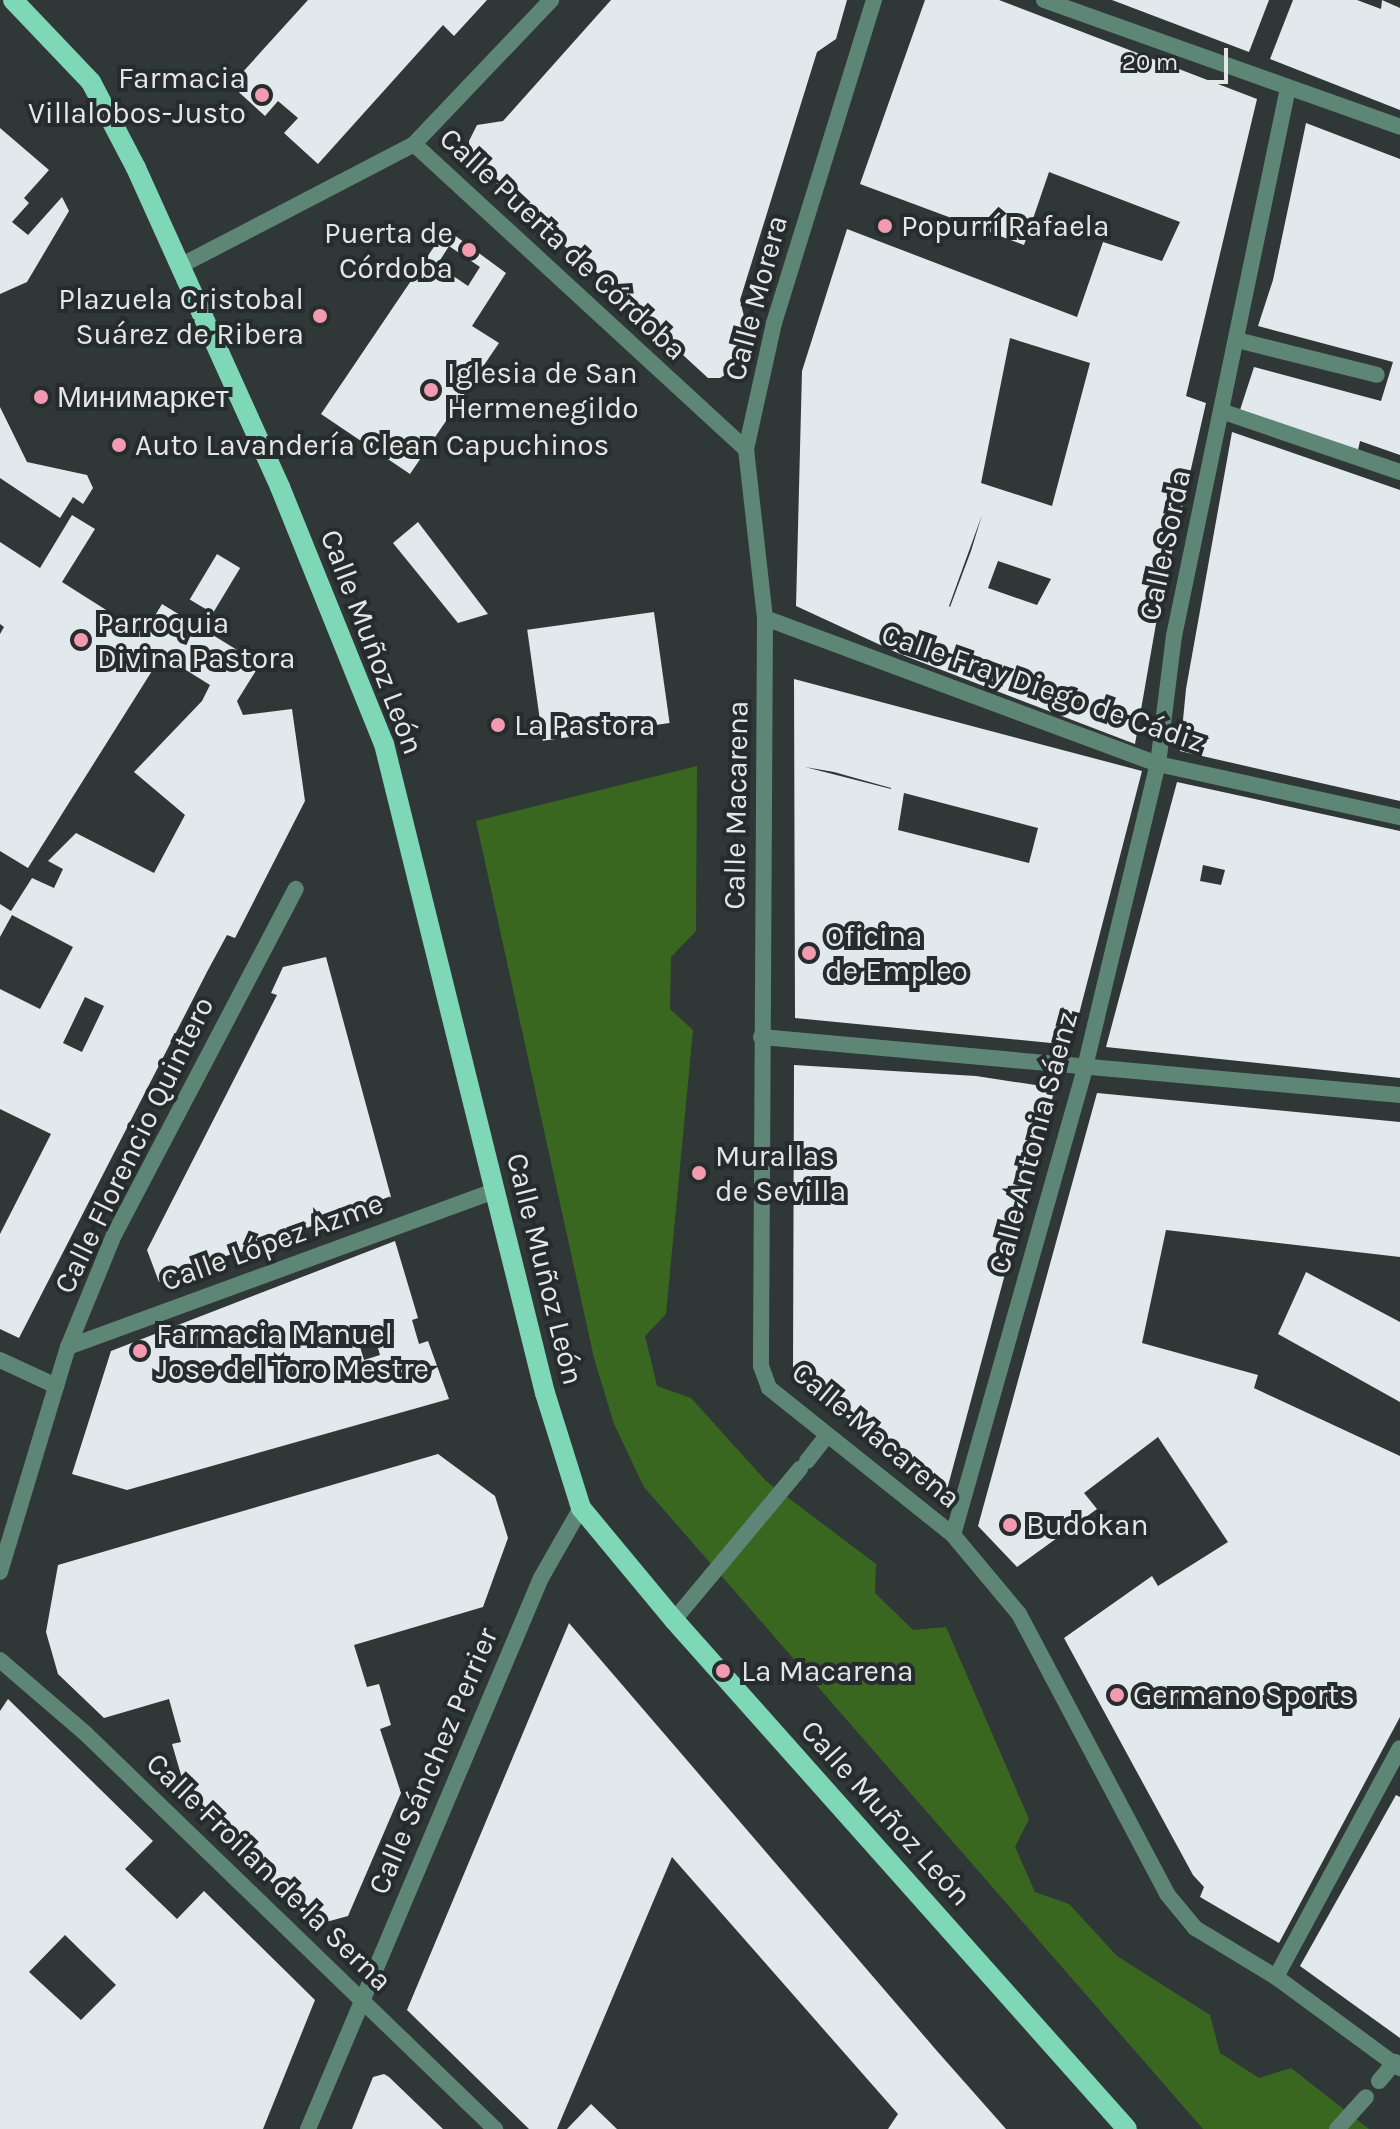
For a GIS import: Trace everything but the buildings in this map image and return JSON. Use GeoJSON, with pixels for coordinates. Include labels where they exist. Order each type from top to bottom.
{"type":"FeatureCollection","features":[{"type":"Feature","properties":{"kind":"main road","name":"Calle Muñoz León"},"geometry":{"type":"LineString","coordinates":[[13,0],[91,82],[180,266],[280,487],[384,744],[545,1393],[581,1508],[674,1620],[1127,2129]]}},
{"type":"Feature","properties":{"kind":"street"},"geometry":{"type":"LineString","coordinates":[[180,266],[414,144],[551,0]]}},
{"type":"Feature","properties":{"kind":"street","name":"Calle Morera"},"geometry":{"type":"LineString","coordinates":[[765,618],[746,449],[774,323],[874,0]]}},
{"type":"Feature","properties":{"kind":"street"},"geometry":{"type":"LineString","coordinates":[[1044,0],[1400,127]]}},
{"type":"Feature","properties":{"kind":"street","name":"Calle Sorda"},"geometry":{"type":"LineString","coordinates":[[1158,764],[1174,636],[1288,88]]}},
{"type":"Feature","properties":{"kind":"street","name":"Calle Puerta de Córdoba"},"geometry":{"type":"LineString","coordinates":[[414,144],[746,449]]}},
{"type":"Feature","properties":{"kind":"street"},"geometry":{"type":"LineString","coordinates":[[1237,340],[1377,375]]}},
{"type":"Feature","properties":{"kind":"street"},"geometry":{"type":"LineString","coordinates":[[1221,411],[1400,472]]}},
{"type":"Feature","properties":{"kind":"street","name":"Calle Fray Diego de Cádiz"},"geometry":{"type":"LineString","coordinates":[[765,618],[1158,764],[1400,817]]}},
{"type":"Feature","properties":{"kind":"street","name":"Calle Macarena"},"geometry":{"type":"LineString","coordinates":[[765,618],[761,1366],[769,1388],[826,1437],[953,1535],[1019,1614],[1167,1894],[1195,1928],[1276,1977],[1397,2065]]}},
{"type":"Feature","properties":{"kind":"street","name":"Calle Antonia Sáenz"},"geometry":{"type":"LineString","coordinates":[[953,1535],[1085,1067],[1158,764]]}},
{"type":"Feature","properties":{"kind":"street","name":"Calle Florencio Quintero"},"geometry":{"type":"LineString","coordinates":[[0,1572],[68,1347],[114,1235],[296,889]]}},
{"type":"Feature","properties":{"kind":"street"},"geometry":{"type":"LineString","coordinates":[[761,1037],[1400,1095]]}},
{"type":"Feature","properties":{"kind":"street","name":"Calle López Azme"},"geometry":{"type":"LineString","coordinates":[[68,1347],[495,1191]]}},
{"type":"Feature","properties":{"kind":"street"},"geometry":{"type":"LineString","coordinates":[[0,1360],[56,1386]]}},
{"type":"Feature","properties":{"kind":"street"},"geometry":{"type":"LineString","coordinates":[[674,1620],[826,1437]]}},
{"type":"Feature","properties":{"kind":"street","name":"Calle Sánchez Perrier"},"geometry":{"type":"LineString","coordinates":[[308,2129],[541,1578],[581,1508]]}},
{"type":"Feature","properties":{"kind":"street","name":"Calle Froilan de la Serna"},"geometry":{"type":"LineString","coordinates":[[0,1660],[86,1734],[495,2129]]}},
{"type":"Feature","properties":{"kind":"street"},"geometry":{"type":"LineString","coordinates":[[1276,1977],[1400,1748]]}},
{"type":"Feature","properties":{"kind":"street"},"geometry":{"type":"LineString","coordinates":[[1379,2081],[1397,2065]]}},
{"type":"Feature","properties":{"kind":"street"},"geometry":{"type":"LineString","coordinates":[[1337,2129],[1366,2097]]}},
{"type":"Feature","properties":{"kind":"green space"},"geometry":{"type":"Polygon","coordinates":[[[697,766],[696,931],[671,957],[670,1009],[693,1030],[666,1314],[645,1336],[657,1386],[691,1398],[766,1481],[876,1564],[875,1593],[913,1630],[946,1627],[1029,1819],[1015,1847],[1035,1892],[1069,1904],[1117,1956],[1210,2015],[1220,2053],[1259,2078],[1291,2068],[1369,2129],[1203,2129],[644,1487],[614,1424],[594,1358],[476,821],[697,766]]]}},
{"type":"Feature","properties":{"kind":"place","name":"Farmacia Villalobos-Justo"},"geometry":{"type":"Point","coordinates":[262,95]}},
{"type":"Feature","properties":{"kind":"place","name":"Popurrí Rafaela"},"geometry":{"type":"Point","coordinates":[885,226]}},
{"type":"Feature","properties":{"kind":"place","name":"Puerta de Córdoba"},"geometry":{"type":"Point","coordinates":[469,250]}},
{"type":"Feature","properties":{"kind":"place","name":"Plazuela Cristobal Suárez de Ribera"},"geometry":{"type":"Point","coordinates":[320,316]}},
{"type":"Feature","properties":{"kind":"place","name":"Iglesia de San Hermenegildo"},"geometry":{"type":"Point","coordinates":[431,390]}},
{"type":"Feature","properties":{"kind":"place","name":"Минимаркет"},"geometry":{"type":"Point","coordinates":[41,397]}},
{"type":"Feature","properties":{"kind":"place","name":"Auto Lavandería Clean Capuchinos"},"geometry":{"type":"Point","coordinates":[119,445]}},
{"type":"Feature","properties":{"kind":"place","name":"Parroquia Divina Pastora"},"geometry":{"type":"Point","coordinates":[81,640]}},
{"type":"Feature","properties":{"kind":"place","name":"La Pastora"},"geometry":{"type":"Point","coordinates":[498,725]}},
{"type":"Feature","properties":{"kind":"place","name":"Oficina de Empleo"},"geometry":{"type":"Point","coordinates":[809,953]}},
{"type":"Feature","properties":{"kind":"place","name":"Murallas de Sevilla"},"geometry":{"type":"Point","coordinates":[699,1173]}},
{"type":"Feature","properties":{"kind":"place","name":"Farmacia Manuel Jose del Toro Mestre"},"geometry":{"type":"Point","coordinates":[140,1351]}},
{"type":"Feature","properties":{"kind":"place","name":"Budokan"},"geometry":{"type":"Point","coordinates":[1010,1525]}},
{"type":"Feature","properties":{"kind":"place","name":"La Macarena"},"geometry":{"type":"Point","coordinates":[723,1671]}},
{"type":"Feature","properties":{"kind":"place","name":"Germano Sports"},"geometry":{"type":"Point","coordinates":[1117,1695]}}]}
